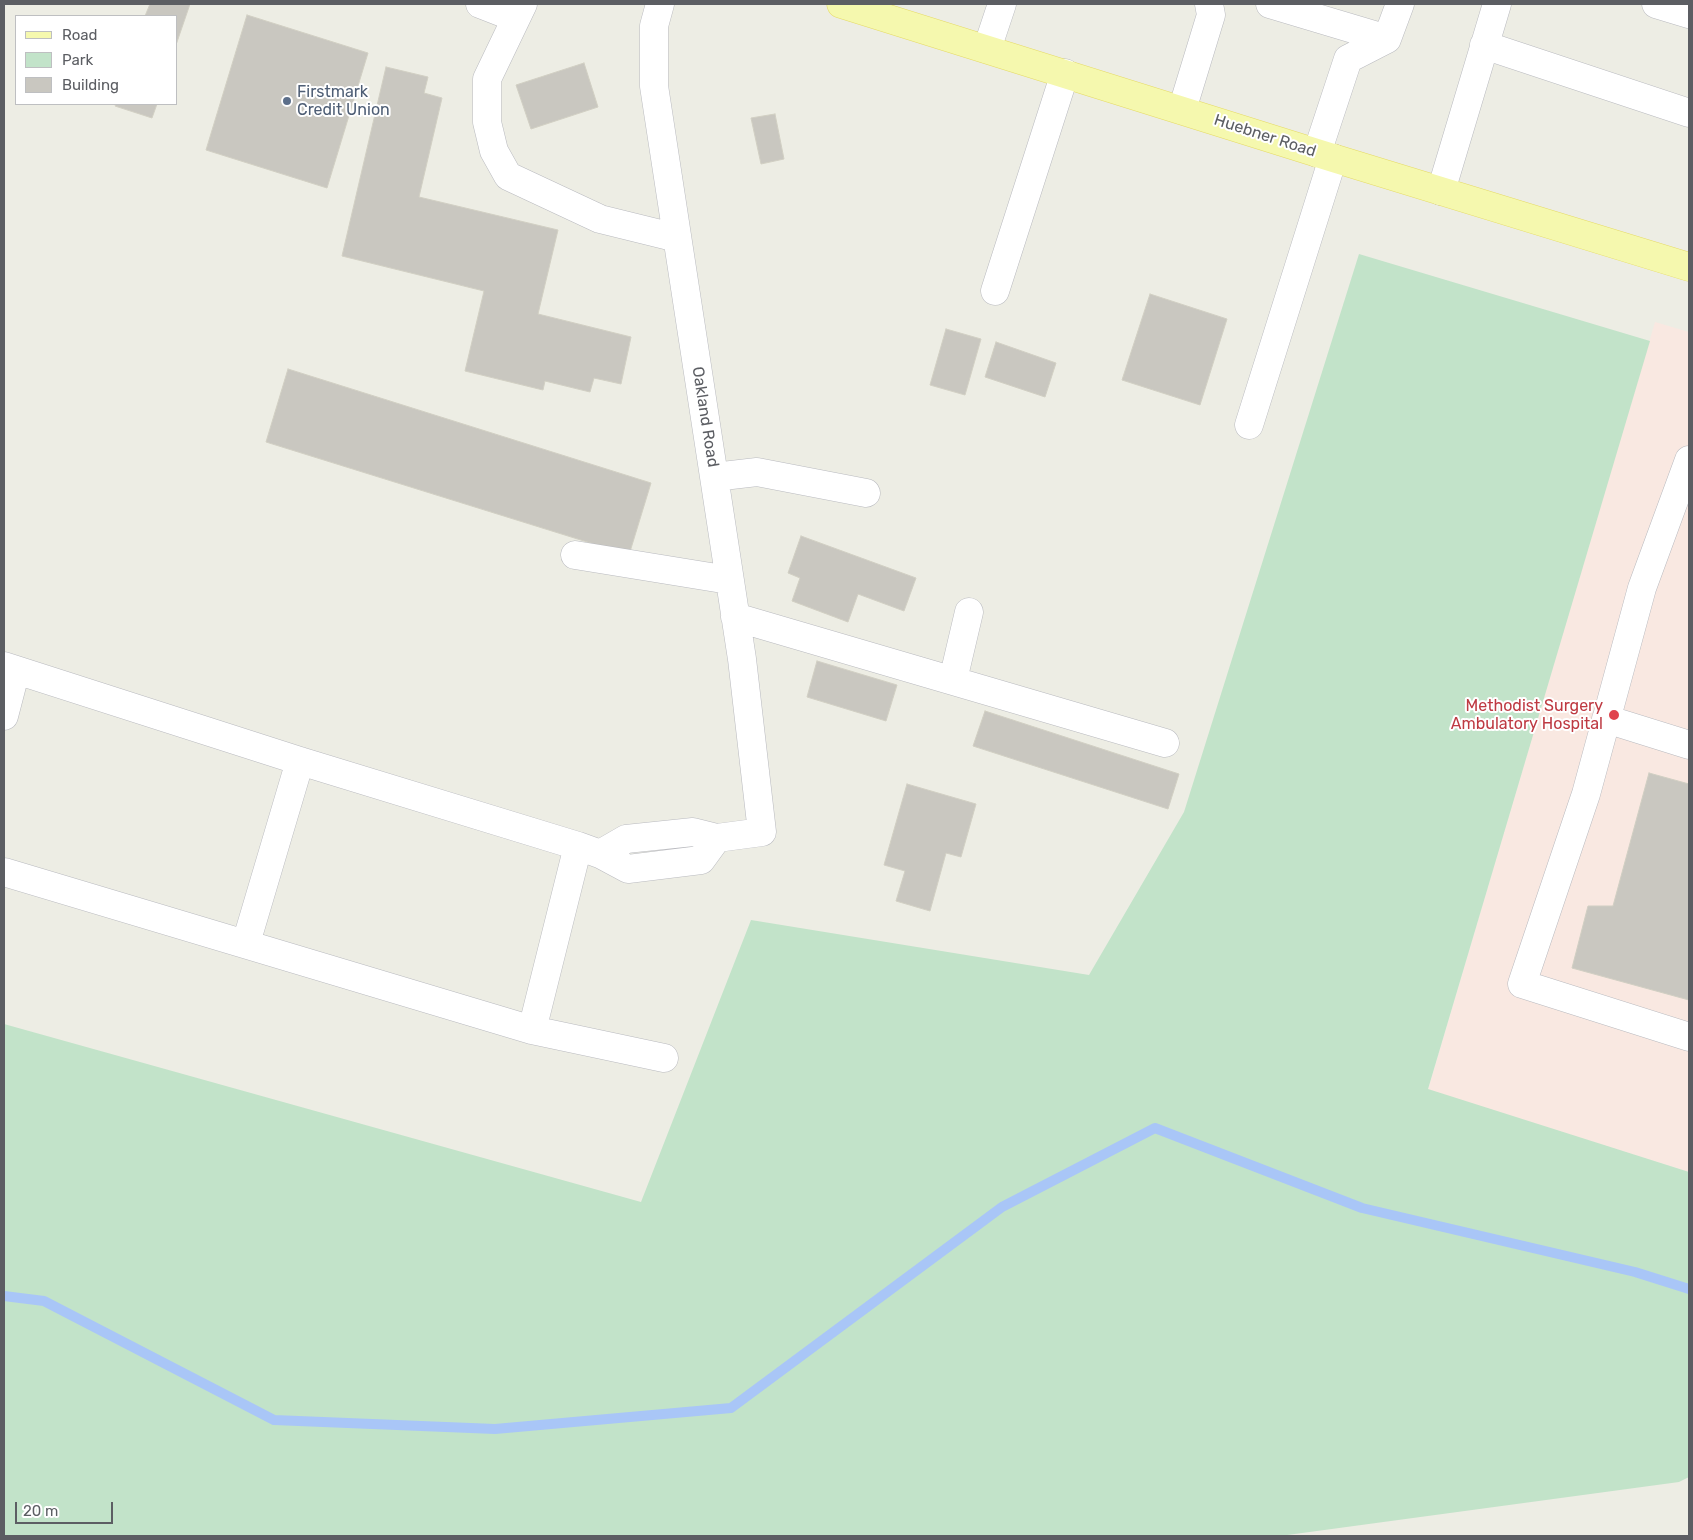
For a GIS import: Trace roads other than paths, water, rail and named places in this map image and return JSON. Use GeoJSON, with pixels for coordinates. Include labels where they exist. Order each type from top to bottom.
{"type":"FeatureCollection","features":[{"type":"Feature","properties":{"kind":"main road","name":"Huebner Road"},"geometry":{"type":"LineString","coordinates":[[840,4],[1689,267]]}},
{"type":"Feature","properties":{"kind":"street"},"geometry":{"type":"LineString","coordinates":[[480,4],[519,11],[487,79],[487,122],[494,151],[508,176],[600,219],[678,238]]}},
{"type":"Feature","properties":{"kind":"street","name":"Oakland Road"},"geometry":{"type":"LineString","coordinates":[[589,850],[628,869],[701,860],[717,838],[762,832],[735,617],[654,86],[654,26],[660,4]]}},
{"type":"Feature","properties":{"kind":"street"},"geometry":{"type":"LineString","coordinates":[[987,49],[1002,4]]}},
{"type":"Feature","properties":{"kind":"street"},"geometry":{"type":"LineString","coordinates":[[1182,110],[1211,14],[1208,4]]}},
{"type":"Feature","properties":{"kind":"street"},"geometry":{"type":"LineString","coordinates":[[1270,4],[1387,39]]}},
{"type":"Feature","properties":{"kind":"street"},"geometry":{"type":"LineString","coordinates":[[1249,426],[1325,155],[1348,59],[1387,39],[1400,4]]}},
{"type":"Feature","properties":{"kind":"street"},"geometry":{"type":"LineString","coordinates":[[1441,191],[1497,4]]}},
{"type":"Feature","properties":{"kind":"street"},"geometry":{"type":"LineString","coordinates":[[1656,4],[1689,14]]}},
{"type":"Feature","properties":{"kind":"street"},"geometry":{"type":"LineString","coordinates":[[1484,45],[1689,112]]}},
{"type":"Feature","properties":{"kind":"street"},"geometry":{"type":"LineString","coordinates":[[995,291],[1065,73]]}},
{"type":"Feature","properties":{"kind":"street"},"geometry":{"type":"LineString","coordinates":[[1689,460],[1642,588],[1586,794],[1522,984],[1689,1037]]}},
{"type":"Feature","properties":{"kind":"street"},"geometry":{"type":"LineString","coordinates":[[714,477],[757,472],[866,493]]}},
{"type":"Feature","properties":{"kind":"street"},"geometry":{"type":"LineString","coordinates":[[575,555],[729,580]]}},
{"type":"Feature","properties":{"kind":"street"},"geometry":{"type":"LineString","coordinates":[[953,680],[969,612]]}},
{"type":"Feature","properties":{"kind":"street"},"geometry":{"type":"LineString","coordinates":[[735,617],[1166,743]]}},
{"type":"Feature","properties":{"kind":"street"},"geometry":{"type":"LineString","coordinates":[[4,716],[10,668],[300,761],[589,850],[532,1030]]}},
{"type":"Feature","properties":{"kind":"street"},"geometry":{"type":"LineString","coordinates":[[1606,719],[1689,745]]}},
{"type":"Feature","properties":{"kind":"street"},"geometry":{"type":"LineString","coordinates":[[246,944],[300,761]]}},
{"type":"Feature","properties":{"kind":"street"},"geometry":{"type":"LineString","coordinates":[[4,872],[532,1030],[664,1058]]}},
{"type":"Feature","properties":{"kind":"waterway"},"geometry":{"type":"LineString","coordinates":[[4,1296],[44,1301],[274,1420],[495,1429],[731,1408],[1002,1207],[1155,1128],[1362,1208],[1635,1272],[1689,1289]]}},
{"type":"Feature","properties":{"kind":"place","name":"Firstmark Credit Union"},"geometry":{"type":"Point","coordinates":[287,101]}},
{"type":"Feature","properties":{"kind":"place","name":"Methodist Surgery Ambulatory Hospital"},"geometry":{"type":"Point","coordinates":[1614,715]}}]}
